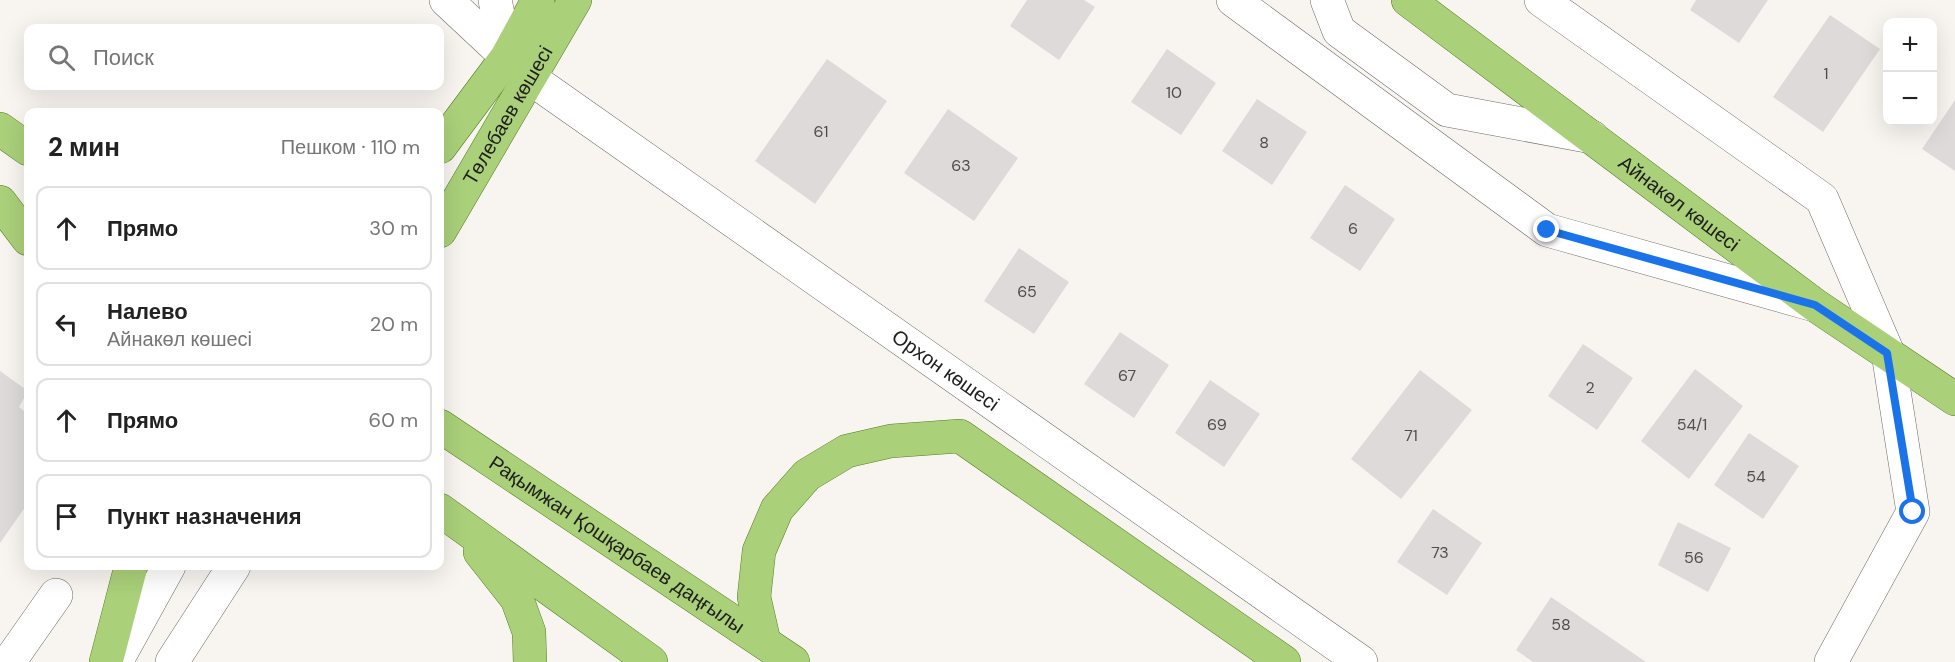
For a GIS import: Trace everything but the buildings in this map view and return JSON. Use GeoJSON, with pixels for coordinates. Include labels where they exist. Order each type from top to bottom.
{"type":"FeatureCollection","features":[{"type":"Feature","properties":{"kind":"main road","name":"Төлебаев көшесі"},"geometry":{"type":"LineString","coordinates":[[444,223],[519,67],[538,0]]}},
{"type":"Feature","properties":{"kind":"main road","name":"Айнакөл көшесі"},"geometry":{"type":"LineString","coordinates":[[1408,0],[1815,305],[1955,399]]}},
{"type":"Feature","properties":{"kind":"main road","name":"Төлебаев көшесі"},"geometry":{"type":"LineString","coordinates":[[444,143],[519,67],[574,3]]}},
{"type":"Feature","properties":{"kind":"main road"},"geometry":{"type":"LineString","coordinates":[[0,129],[24,146]]}},
{"type":"Feature","properties":{"kind":"main road"},"geometry":{"type":"LineString","coordinates":[[0,202],[24,218]]}},
{"type":"Feature","properties":{"kind":"main road"},"geometry":{"type":"LineString","coordinates":[[0,202],[24,233]]}},
{"type":"Feature","properties":{"kind":"main road"},"geometry":{"type":"LineString","coordinates":[[1887,353],[1955,383]]}},
{"type":"Feature","properties":{"kind":"main road"},"geometry":{"type":"LineString","coordinates":[[1887,353],[1955,417]]}},
{"type":"Feature","properties":{"kind":"main road","name":"Рақымжан Қошқарбаев даңғылы"},"geometry":{"type":"LineString","coordinates":[[444,429],[794,662]]}},
{"type":"Feature","properties":{"kind":"main road"},"geometry":{"type":"LineString","coordinates":[[764,641],[754,597],[759,551],[777,509],[807,475],[847,451],[891,441],[960,436],[1284,662]]}},
{"type":"Feature","properties":{"kind":"main road"},"geometry":{"type":"LineString","coordinates":[[448,516],[517,599],[529,632],[530,662]]}},
{"type":"Feature","properties":{"kind":"main road"},"geometry":{"type":"LineString","coordinates":[[448,516],[651,662]]}},
{"type":"Feature","properties":{"kind":"main road"},"geometry":{"type":"LineString","coordinates":[[106,662],[130,570]]}},
{"type":"Feature","properties":{"kind":"street","name":"Орхон көшесі"},"geometry":{"type":"LineString","coordinates":[[446,0],[519,67],[1361,662]]}},
{"type":"Feature","properties":{"kind":"street"},"geometry":{"type":"LineString","coordinates":[[495,0],[519,67]]}},
{"type":"Feature","properties":{"kind":"street"},"geometry":{"type":"LineString","coordinates":[[1233,0],[1547,230],[1815,305]]}},
{"type":"Feature","properties":{"kind":"street"},"geometry":{"type":"LineString","coordinates":[[1327,0],[1339,31],[1447,110],[1592,137]]}},
{"type":"Feature","properties":{"kind":"street"},"geometry":{"type":"LineString","coordinates":[[1541,0],[1822,199],[1887,353],[1913,512],[1831,662]]}},
{"type":"Feature","properties":{"kind":"street"},"geometry":{"type":"LineString","coordinates":[[116,662],[167,570]]}},
{"type":"Feature","properties":{"kind":"street"},"geometry":{"type":"LineString","coordinates":[[172,662],[231,570]]}},
{"type":"Feature","properties":{"kind":"street"},"geometry":{"type":"LineString","coordinates":[[9,662],[56,596]]}},
{"type":"Feature","properties":{"kind":"route"},"geometry":{"type":"LineString","coordinates":[[1547,230],[1815,305],[1887,353],[1913,512]]}}]}
